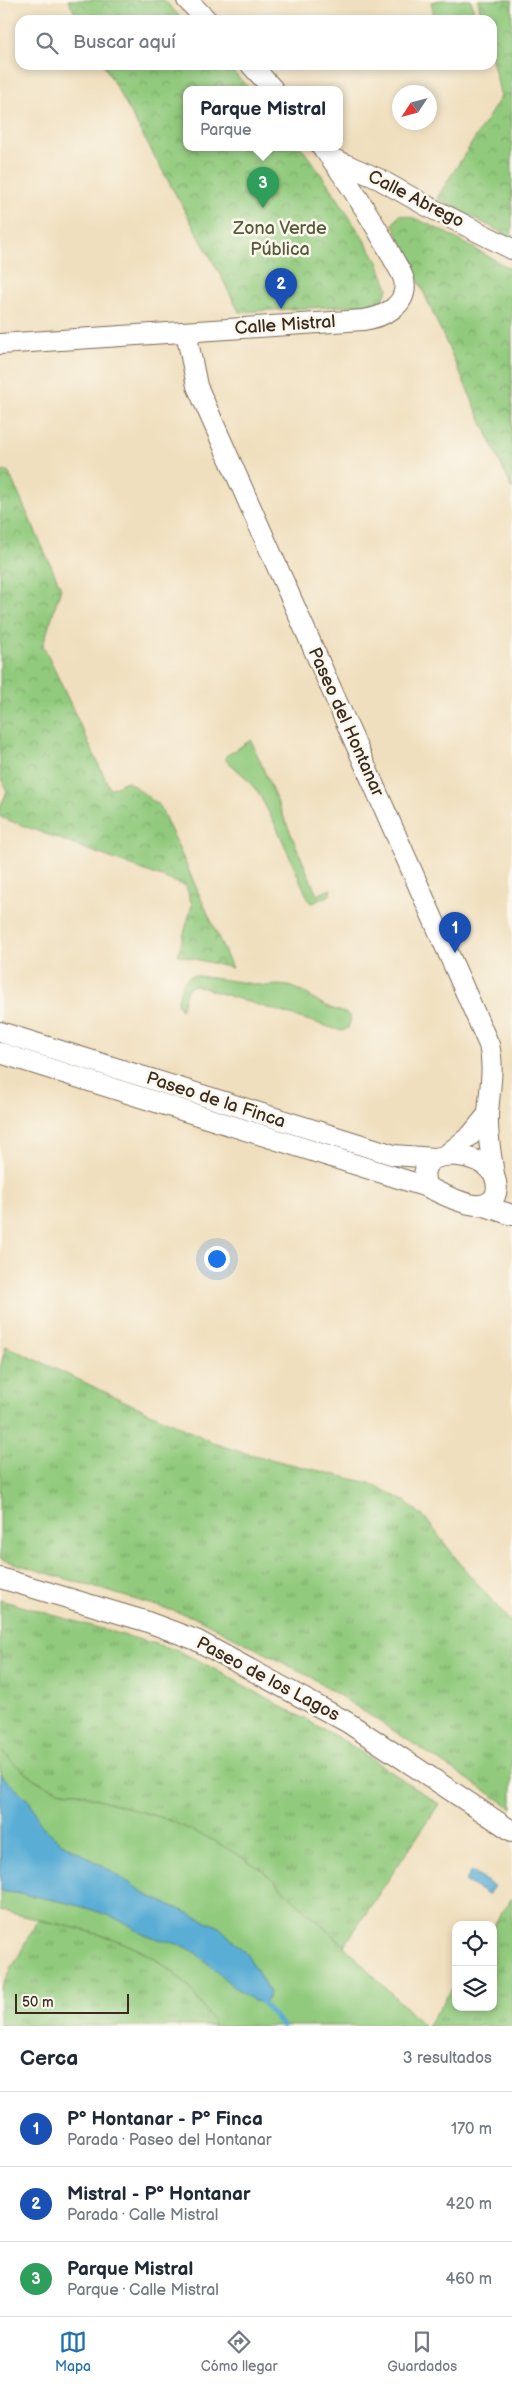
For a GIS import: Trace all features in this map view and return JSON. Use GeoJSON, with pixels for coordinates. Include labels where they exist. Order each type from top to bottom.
{"type":"FeatureCollection","features":[{"type":"Feature","properties":{"kind":"street"},"geometry":{"type":"LineString","coordinates":[[187,0],[202,15]]}},
{"type":"Feature","properties":{"kind":"street"},"geometry":{"type":"LineString","coordinates":[[256,70],[271,86]]}},
{"type":"Feature","properties":{"kind":"street","name":"Calle Abrego"},"geometry":{"type":"LineString","coordinates":[[326,152],[512,249]]}},
{"type":"Feature","properties":{"kind":"street","name":"Calle Mistral"},"geometry":{"type":"LineString","coordinates":[[0,344],[375,318],[388,314],[398,304],[403,292],[404,281],[388,248],[326,152]]}},
{"type":"Feature","properties":{"kind":"street","name":"Paseo del Hontanar"},"geometry":{"type":"LineString","coordinates":[[186,332],[197,386],[489,1045],[493,1060],[488,1114],[489,1145],[501,1181]]}},
{"type":"Feature","properties":{"kind":"street","name":"Paseo de la Finca"},"geometry":{"type":"LineString","coordinates":[[0,1032],[388,1153],[440,1157],[460,1156],[476,1160],[486,1166],[501,1181]]}},
{"type":"Feature","properties":{"kind":"street","name":"Paseo de la Finca"},"geometry":{"type":"LineString","coordinates":[[0,1052],[427,1187],[442,1194],[482,1205]]}},
{"type":"Feature","properties":{"kind":"street"},"geometry":{"type":"LineString","coordinates":[[427,1187],[424,1171],[470,1135],[488,1114]]}},
{"type":"Feature","properties":{"kind":"street"},"geometry":{"type":"LineString","coordinates":[[482,1205],[491,1200],[496,1194],[501,1181]]}},
{"type":"Feature","properties":{"kind":"street"},"geometry":{"type":"LineString","coordinates":[[482,1205],[512,1214]]}},
{"type":"Feature","properties":{"kind":"street","name":"Paseo de los Lagos"},"geometry":{"type":"LineString","coordinates":[[0,1578],[145,1621],[196,1640],[347,1722],[512,1831]]}},
{"type":"Feature","properties":{"kind":"green space"},"geometry":{"type":"Polygon","coordinates":[[[68,0],[164,0],[178,15],[76,15],[68,0]]]}},
{"type":"Feature","properties":{"kind":"green space"},"geometry":{"type":"Polygon","coordinates":[[[471,0],[475,15],[434,15],[431,2],[471,0]]]}},
{"type":"Feature","properties":{"kind":"green space"},"geometry":{"type":"Polygon","coordinates":[[[478,0],[512,0],[512,238],[437,198],[501,97],[495,70],[497,70],[497,15],[481,15],[478,0]]]}},
{"type":"Feature","properties":{"kind":"green space","name":"Zona Verde Pública"},"geometry":{"type":"Polygon","coordinates":[[[107,70],[231,70],[247,86],[183,86],[183,151],[304,151],[331,188],[378,262],[388,289],[383,299],[375,304],[239,312],[107,70]]]}},
{"type":"Feature","properties":{"kind":"green space"},"geometry":{"type":"Polygon","coordinates":[[[399,215],[422,221],[512,269],[512,489],[393,224],[399,215]]]}},
{"type":"Feature","properties":{"kind":"green space"},"geometry":{"type":"Polygon","coordinates":[[[8,471],[61,588],[43,645],[110,789],[127,781],[160,806],[232,968],[178,955],[192,905],[186,886],[0,817],[0,808],[7,792],[0,775],[0,472],[8,471]]]}},
{"type":"Feature","properties":{"kind":"green space"},"geometry":{"type":"Polygon","coordinates":[[[251,740],[317,895],[331,889],[330,895],[313,903],[309,901],[278,830],[258,792],[225,759],[226,756],[251,740]]]}},
{"type":"Feature","properties":{"kind":"green space"},"geometry":{"type":"Polygon","coordinates":[[[192,975],[267,986],[293,987],[326,1006],[349,1015],[351,1019],[348,1028],[342,1031],[194,985],[187,989],[181,1010],[177,1003],[180,991],[185,980],[192,975]]]}},
{"type":"Feature","properties":{"kind":"green space"},"geometry":{"type":"Polygon","coordinates":[[[6,1346],[219,1445],[369,1483],[405,1501],[425,1518],[462,1566],[512,1624],[512,1808],[311,1677],[197,1618],[0,1559],[0,1368],[6,1346]]]}},
{"type":"Feature","properties":{"kind":"green space"},"geometry":{"type":"Polygon","coordinates":[[[0,1600],[173,1649],[198,1660],[346,1742],[439,1804],[344,1946],[261,1869],[166,1819],[43,1784],[34,1779],[0,1751],[0,1600]]]}},
{"type":"Feature","properties":{"kind":"green space"},"geometry":{"type":"Polygon","coordinates":[[[0,1751],[34,1779],[43,1784],[166,1819],[215,1841],[261,1869],[344,1946],[424,2026],[215,2026],[195,1995],[173,1972],[149,1955],[122,1942],[95,1933],[0,1910],[0,1751]]]}},
{"type":"Feature","properties":{"kind":"green space"},"geometry":{"type":"Polygon","coordinates":[[[512,1898],[512,2026],[427,2026],[452,1989],[452,2011],[497,2011],[496,1921],[512,1898]]]}},
{"type":"Feature","properties":{"kind":"green space"},"geometry":{"type":"Polygon","coordinates":[[[38,1920],[93,1933],[140,1950],[161,1963],[181,1980],[199,2000],[215,2026],[0,2026],[0,1990],[38,1920]]]}},
{"type":"Feature","properties":{"kind":"water"},"geometry":{"type":"Polygon","coordinates":[[[0,1774],[30,1802],[41,1825],[62,1843],[111,1871],[149,1896],[218,1926],[245,1952],[269,1991],[268,1998],[264,2003],[246,1996],[236,1989],[188,1948],[139,1932],[110,1916],[80,1906],[0,1891],[0,1774]]]}},
{"type":"Feature","properties":{"kind":"water"},"geometry":{"type":"Polygon","coordinates":[[[471,1871],[494,1886],[488,1895],[465,1881],[471,1871]]]}},
{"type":"Feature","properties":{"kind":"waterway"},"geometry":{"type":"LineString","coordinates":[[259,1999],[283,2026]]}},
{"type":"Feature","properties":{"kind":"place","name":"Parque Mistral"},"geometry":{"type":"Point","coordinates":[263,208]}},
{"type":"Feature","properties":{"kind":"place","name":"Mistral - Pº Hontanar"},"geometry":{"type":"Point","coordinates":[281,309]}},
{"type":"Feature","properties":{"kind":"place","name":"Pº Hontanar - Pº Finca"},"geometry":{"type":"Point","coordinates":[455,953]}}]}
